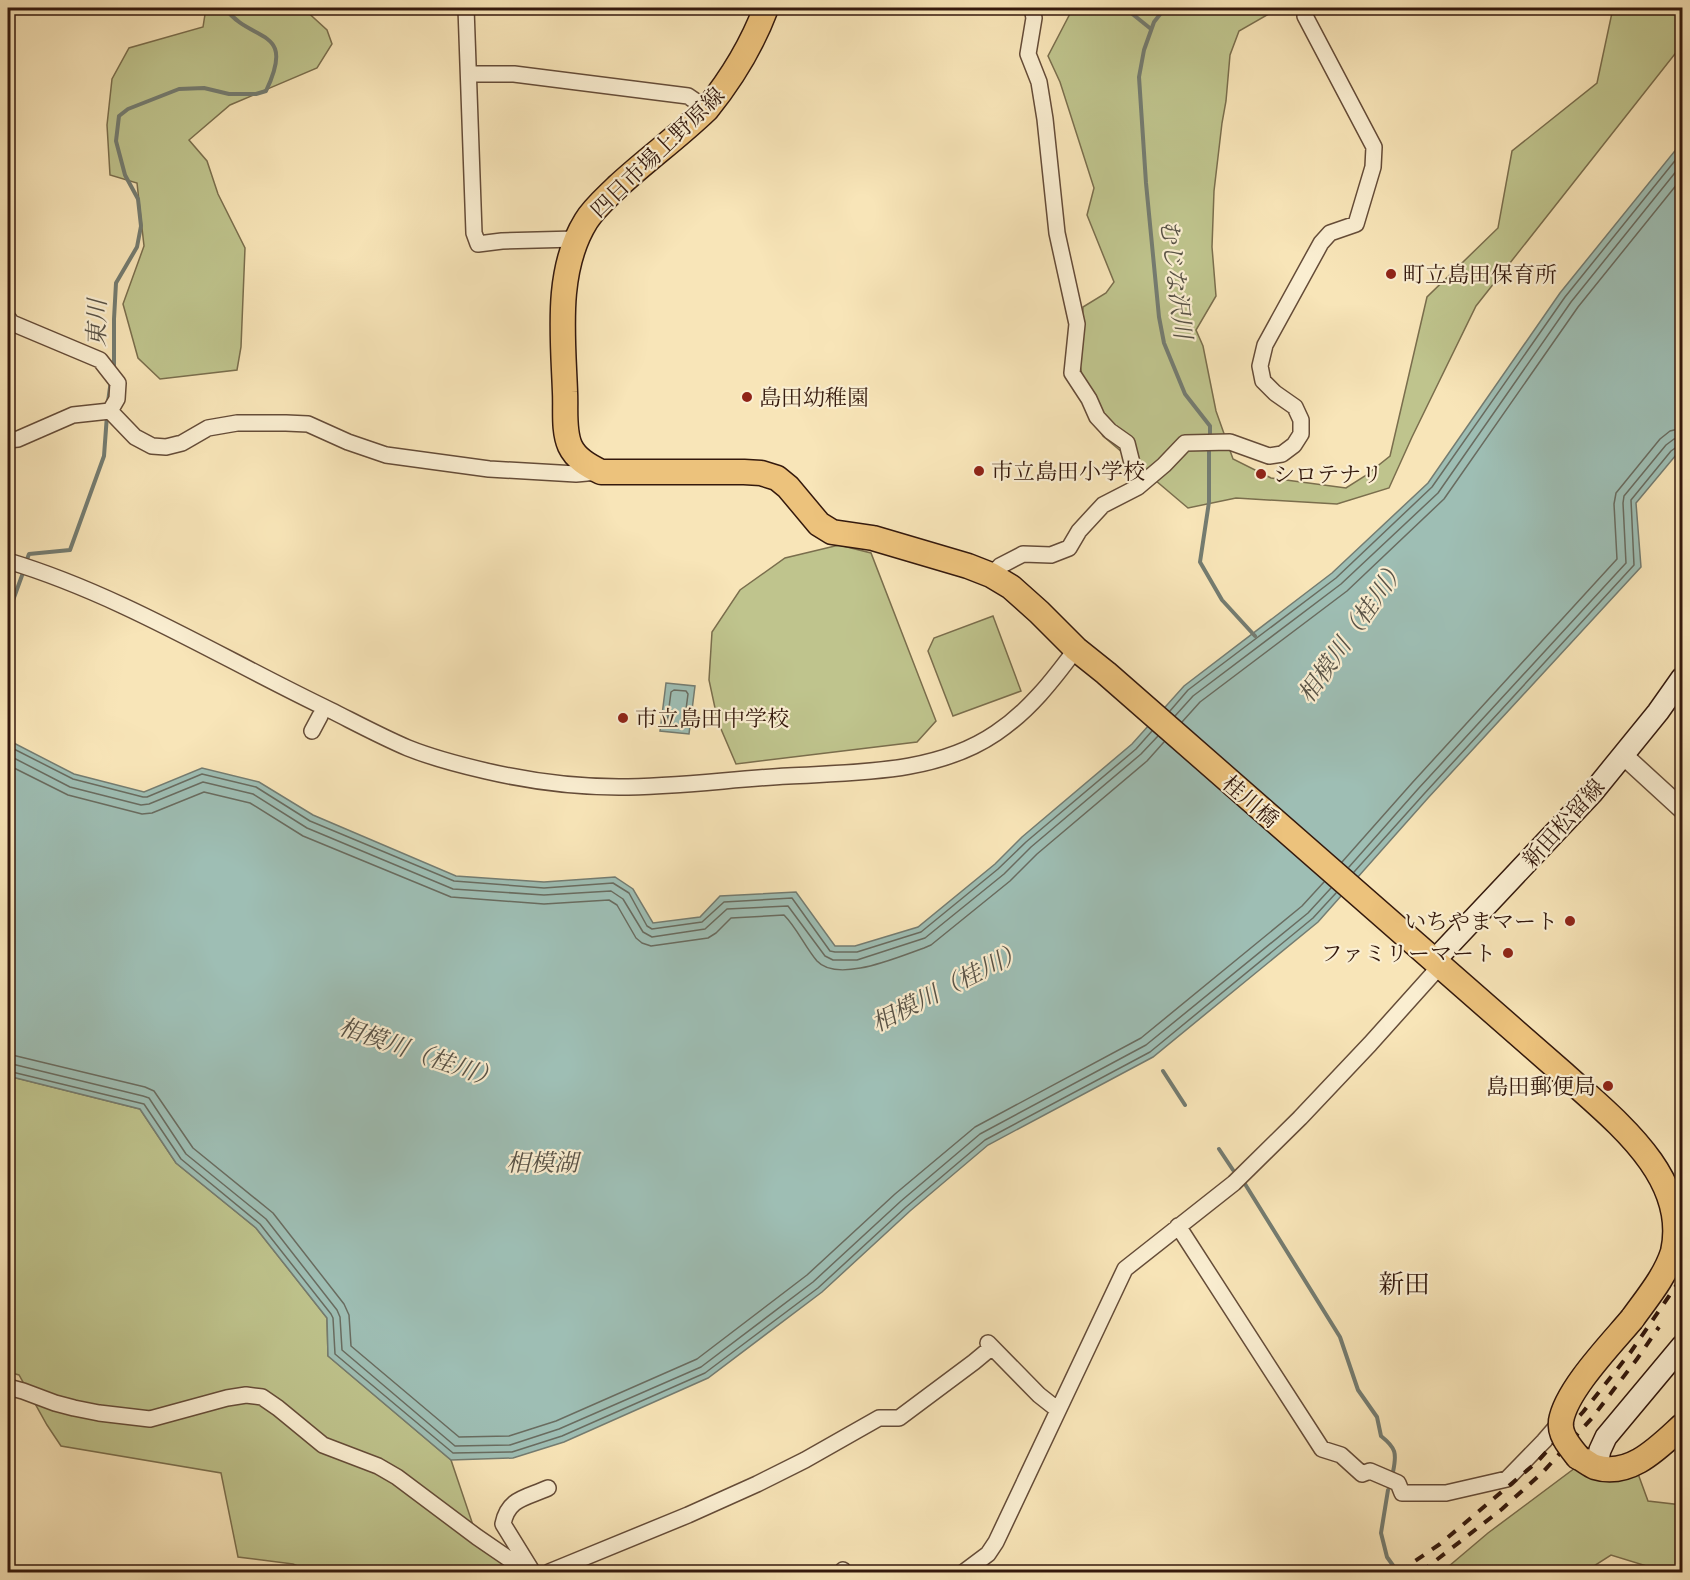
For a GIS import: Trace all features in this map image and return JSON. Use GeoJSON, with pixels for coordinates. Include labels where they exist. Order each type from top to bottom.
{"type":"FeatureCollection","features":[{"type":"Feature","properties":{"kind":"main road","name":"四日市場上野原線"},"geometry":{"type":"LineString","coordinates":[[601,472],[590,467],[576,455],[569,443],[567,432],[564,302],[570,258],[576,239],[587,220],[603,201],[707,109],[721,92],[741,62],[765,8]]}},
{"type":"Feature","properties":{"kind":"main road"},"geometry":{"type":"LineString","coordinates":[[601,472],[744,472],[760,473],[777,478],[788,487],[819,524],[832,531],[884,541],[991,575],[1011,587],[1040,612],[1076,649]]}},
{"type":"Feature","properties":{"kind":"main road","name":"桂川橋"},"geometry":{"type":"LineString","coordinates":[[1076,649],[1437,964]]}},
{"type":"Feature","properties":{"kind":"main road","name":"新田松留線"},"geometry":{"type":"LineString","coordinates":[[1437,964],[1586,800],[1683,678]]}},
{"type":"Feature","properties":{"kind":"main road"},"geometry":{"type":"LineString","coordinates":[[1437,964],[1615,1120],[1658,1166],[1678,1202],[1676,1239],[1665,1271],[1632,1319],[1584,1377],[1566,1404],[1561,1423],[1564,1437],[1587,1462],[1620,1468],[1633,1465],[1683,1426]]}},
{"type":"Feature","properties":{"kind":"main road"},"geometry":{"type":"LineString","coordinates":[[1587,1462],[1600,1450],[1606,1437],[1683,1346]]}},
{"type":"Feature","properties":{"kind":"street"},"geometry":{"type":"LineString","coordinates":[[466,8],[474,233],[478,244],[502,240],[576,239]]}},
{"type":"Feature","properties":{"kind":"street"},"geometry":{"type":"LineString","coordinates":[[1032,8],[1034,18],[1028,54],[1039,82],[1057,233],[1077,324],[1072,373],[1089,399],[1097,417],[1110,431],[1127,443],[1138,487]]}},
{"type":"Feature","properties":{"kind":"street"},"geometry":{"type":"LineString","coordinates":[[991,575],[1000,566],[1023,554],[1051,555],[1069,548],[1079,531],[1103,505],[1138,487],[1185,443],[1230,442],[1269,456],[1282,454],[1288,450],[1301,434],[1301,420],[1294,407],[1263,381],[1260,366],[1264,345],[1321,243],[1330,233],[1356,224],[1373,167],[1374,147],[1305,16],[1307,8]]}},
{"type":"Feature","properties":{"kind":"street"},"geometry":{"type":"LineString","coordinates":[[469,74],[514,74],[688,96],[707,109]]}},
{"type":"Feature","properties":{"kind":"street"},"geometry":{"type":"LineString","coordinates":[[8,318],[12,323],[100,360],[118,383],[117,399],[110,411]]}},
{"type":"Feature","properties":{"kind":"street"},"geometry":{"type":"LineString","coordinates":[[110,411],[135,437],[152,446],[166,447],[182,443],[208,428],[237,423],[308,424],[348,442],[386,455],[489,469],[576,474],[601,472]]}},
{"type":"Feature","properties":{"kind":"street"},"geometry":{"type":"LineString","coordinates":[[8,440],[18,439],[73,415],[110,411]]}},
{"type":"Feature","properties":{"kind":"street"},"geometry":{"type":"LineString","coordinates":[[8,561],[52,576],[144,616],[409,748],[487,771],[562,783],[619,787],[870,771],[915,765],[947,757],[997,733],[1026,709],[1076,649]]}},
{"type":"Feature","properties":{"kind":"street"},"geometry":{"type":"LineString","coordinates":[[312,730],[320,716]]}},
{"type":"Feature","properties":{"kind":"street"},"geometry":{"type":"LineString","coordinates":[[1623,755],[1683,809]]}},
{"type":"Feature","properties":{"kind":"street"},"geometry":{"type":"LineString","coordinates":[[964,1572],[987,1554],[996,1542],[1125,1269],[1234,1183],[1370,1044],[1437,964]]}},
{"type":"Feature","properties":{"kind":"street"},"geometry":{"type":"LineString","coordinates":[[1178,1226],[1322,1449],[1341,1455],[1362,1474],[1370,1470],[1398,1483],[1402,1493],[1446,1493],[1507,1479],[1544,1441],[1608,1363],[1656,1298],[1683,1251]]}},
{"type":"Feature","properties":{"kind":"street"},"geometry":{"type":"LineString","coordinates":[[549,1572],[757,1484],[879,1419],[899,1418],[974,1362],[990,1345],[1039,1395],[1058,1410]]}},
{"type":"Feature","properties":{"kind":"street"},"geometry":{"type":"LineString","coordinates":[[8,1387],[74,1408],[150,1419],[227,1398],[246,1395],[262,1397],[323,1445],[397,1477],[477,1537],[531,1572]]}},
{"type":"Feature","properties":{"kind":"street"},"geometry":{"type":"LineString","coordinates":[[531,1572],[503,1524],[506,1512],[512,1503],[548,1488]]}},
{"type":"Feature","properties":{"kind":"green space"},"geometry":{"type":"Polygon","coordinates":[[[206,8],[303,8],[327,30],[332,44],[317,68],[230,105],[189,140],[207,161],[218,194],[245,248],[241,347],[237,370],[160,379],[138,358],[123,304],[144,246],[137,183],[110,175],[107,125],[112,79],[129,48],[203,27],[206,8]]]}},
{"type":"Feature","properties":{"kind":"green space"},"geometry":{"type":"Polygon","coordinates":[[[1073,8],[1279,8],[1239,31],[1230,55],[1214,191],[1212,247],[1216,296],[1196,330],[1203,346],[1216,411],[1233,459],[1271,478],[1346,488],[1390,456],[1427,297],[1498,228],[1512,151],[1597,83],[1613,8],[1682,8],[1682,45],[1476,306],[1389,488],[1337,504],[1236,498],[1188,508],[1103,436],[1088,411],[1080,365],[1083,307],[1106,293],[1114,282],[1087,215],[1094,188],[1060,82],[1048,56],[1073,8]]]}},
{"type":"Feature","properties":{"kind":"green space"},"geometry":{"type":"Polygon","coordinates":[[[839,545],[871,553],[936,721],[917,742],[736,764],[718,722],[709,680],[712,632],[740,590],[785,558],[839,545]]]}},
{"type":"Feature","properties":{"kind":"green space"},"geometry":{"type":"Polygon","coordinates":[[[993,616],[1021,691],[953,716],[928,651],[934,638],[993,616]]]}},
{"type":"Feature","properties":{"kind":"green space"},"geometry":{"type":"Polygon","coordinates":[[[8,1076],[140,1109],[176,1163],[256,1228],[327,1318],[328,1356],[451,1460],[477,1537],[528,1572],[312,1572],[293,1564],[238,1557],[221,1473],[61,1446],[19,1375],[8,1372],[8,1076]]]}},
{"type":"Feature","properties":{"kind":"green space"},"geometry":{"type":"Polygon","coordinates":[[[1575,1468],[1637,1471],[1648,1501],[1682,1505],[1682,1572],[1666,1572],[1611,1555],[1589,1569],[1590,1572],[1442,1572],[1488,1533],[1575,1468]]]}},
{"type":"Feature","properties":{"kind":"water","name":"相模湖"},"geometry":{"type":"Polygon","coordinates":[[[1682,142],[1682,449],[1636,503],[1641,567],[1428,798],[1318,922],[1153,1057],[988,1145],[910,1211],[822,1292],[708,1378],[564,1442],[513,1458],[451,1460],[328,1356],[327,1318],[256,1228],[176,1163],[140,1109],[8,1076],[8,740],[74,774],[144,792],[202,768],[259,782],[313,815],[456,876],[544,882],[615,877],[633,889],[653,923],[700,917],[720,896],[796,892],[835,946],[855,946],[918,927],[995,864],[1022,837],[1132,744],[1184,686],[1332,573],[1428,483],[1560,293],[1682,142]]]}},
{"type":"Feature","properties":{"kind":"water"},"geometry":{"type":"Polygon","coordinates":[[[666,683],[695,686],[689,734],[660,731],[666,683]]]}},
{"type":"Feature","properties":{"kind":"waterway","name":"東川"},"geometry":{"type":"LineString","coordinates":[[114,370],[116,283],[137,247],[141,226],[138,199],[125,175],[116,141],[119,116],[128,109],[179,89],[204,88],[229,94],[256,94],[266,91],[274,70],[276,56],[274,46],[235,19],[225,8]]}},
{"type":"Feature","properties":{"kind":"waterway"},"geometry":{"type":"LineString","coordinates":[[1125,8],[1151,29]]}},
{"type":"Feature","properties":{"kind":"waterway","name":"むじな沢川"},"geometry":{"type":"LineString","coordinates":[[1165,8],[1154,22],[1144,50],[1139,77],[1146,183],[1159,317],[1164,343],[1185,394],[1210,426],[1210,439]]}},
{"type":"Feature","properties":{"kind":"waterway","name":"東川"},"geometry":{"type":"LineString","coordinates":[[108,402],[111,380]]}},
{"type":"Feature","properties":{"kind":"waterway","name":"東川"},"geometry":{"type":"LineString","coordinates":[[26,562],[29,554],[70,550],[104,456],[107,415]]}},
{"type":"Feature","properties":{"kind":"waterway","name":"むじな沢川"},"geometry":{"type":"LineString","coordinates":[[1209,447],[1209,502],[1200,562],[1222,600],[1255,636]]}},
{"type":"Feature","properties":{"kind":"waterway","name":"東川"},"geometry":{"type":"LineString","coordinates":[[8,614],[24,570]]}},
{"type":"Feature","properties":{"kind":"waterway"},"geometry":{"type":"LineString","coordinates":[[1163,1071],[1185,1105]]}},
{"type":"Feature","properties":{"kind":"waterway"},"geometry":{"type":"LineString","coordinates":[[1219,1149],[1233,1170]]}},
{"type":"Feature","properties":{"kind":"waterway"},"geometry":{"type":"LineString","coordinates":[[1245,1184],[1340,1337],[1358,1390],[1377,1417],[1381,1436],[1394,1451],[1393,1472]]}},
{"type":"Feature","properties":{"kind":"waterway"},"geometry":{"type":"LineString","coordinates":[[1388,1490],[1381,1533],[1387,1557],[1397,1571]]}},
{"type":"Feature","properties":{"kind":"tunnel"},"geometry":{"type":"LineString","coordinates":[[320,716],[331,696]]}},
{"type":"Feature","properties":{"kind":"railway"},"geometry":{"type":"LineString","coordinates":[[1399,1572],[1440,1544],[1537,1462],[1583,1412],[1630,1353],[1682,1277]]}},
{"type":"Feature","properties":{"kind":"railway"},"geometry":{"type":"LineString","coordinates":[[1421,1572],[1502,1509],[1543,1472],[1592,1418],[1659,1327]]}},
{"type":"Feature","properties":{"kind":"place","name":"町立島田保育所"},"geometry":{"type":"Point","coordinates":[1391,274]}},
{"type":"Feature","properties":{"kind":"place","name":"島田幼稚園"},"geometry":{"type":"Point","coordinates":[747,397]}},
{"type":"Feature","properties":{"kind":"place","name":"市立島田小学校"},"geometry":{"type":"Point","coordinates":[979,471]}},
{"type":"Feature","properties":{"kind":"place","name":"シロテナリ"},"geometry":{"type":"Point","coordinates":[1261,474]}},
{"type":"Feature","properties":{"kind":"place","name":"市立島田中学校"},"geometry":{"type":"Point","coordinates":[623,718]}},
{"type":"Feature","properties":{"kind":"place","name":"いちやまマート"},"geometry":{"type":"Point","coordinates":[1570,921]}},
{"type":"Feature","properties":{"kind":"place","name":"ファミリーマート"},"geometry":{"type":"Point","coordinates":[1508,953]}},
{"type":"Feature","properties":{"kind":"place","name":"島田郵便局"},"geometry":{"type":"Point","coordinates":[1608,1086]}},
{"type":"Feature","properties":{"kind":"district","name":"新田"},"geometry":{"type":"Point","coordinates":[1404,1284]}},
{"type":"Feature","properties":{"kind":"water label","name":"相模川（桂川）"},"geometry":{"type":"Point","coordinates":[1352,631]}},
{"type":"Feature","properties":{"kind":"water label","name":"相模川（桂川）"},"geometry":{"type":"Point","coordinates":[948,987]}},
{"type":"Feature","properties":{"kind":"water label","name":"相模川（桂川）"},"geometry":{"type":"Point","coordinates":[419,1053]}}]}
